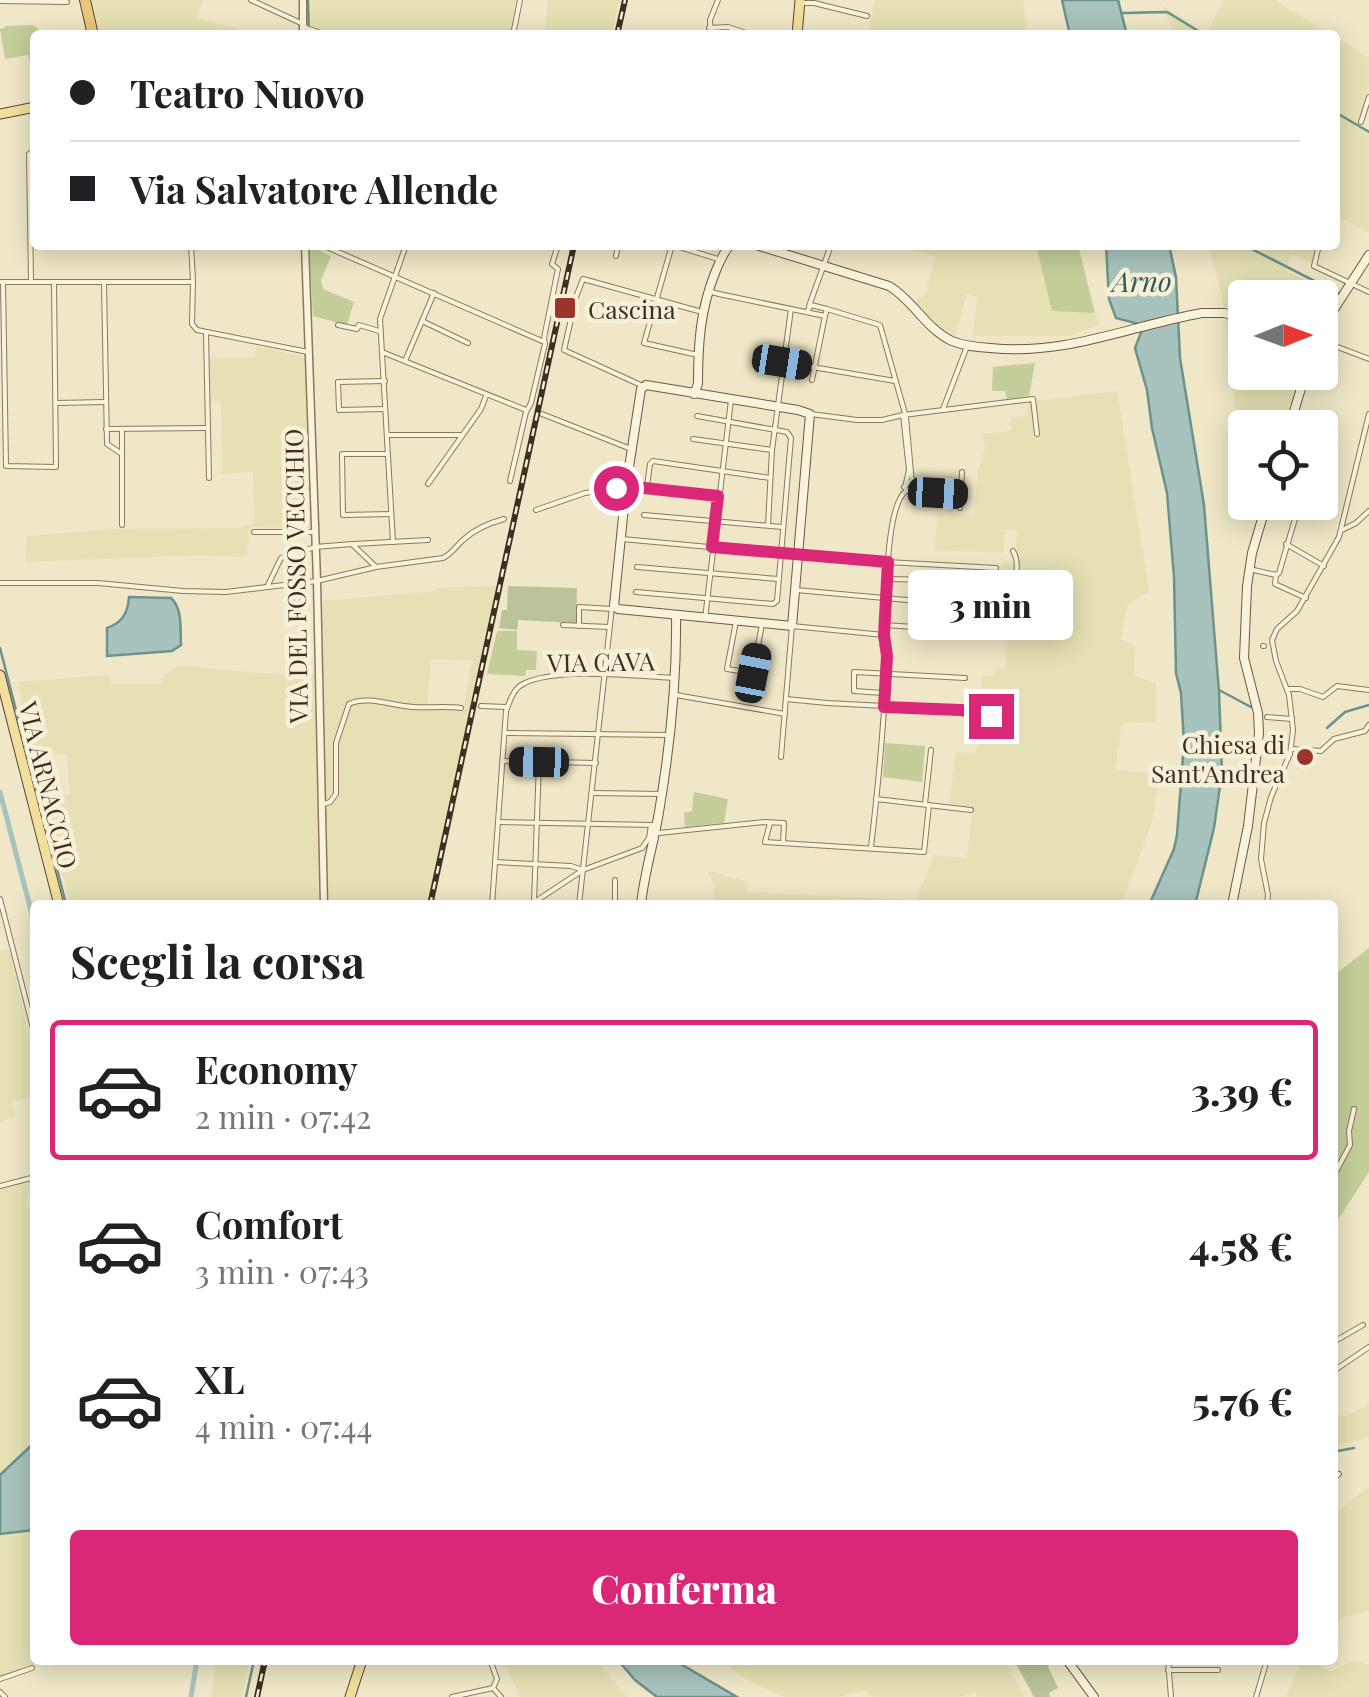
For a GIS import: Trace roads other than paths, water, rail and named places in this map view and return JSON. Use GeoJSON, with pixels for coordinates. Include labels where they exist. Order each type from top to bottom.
{"type":"FeatureCollection","features":[{"type":"Feature","properties":{"kind":"highway"},"geometry":{"type":"LineString","coordinates":[[84,0],[90,30]]}},
{"type":"Feature","properties":{"kind":"main road"},"geometry":{"type":"LineString","coordinates":[[798,30],[800,2]]}},
{"type":"Feature","properties":{"kind":"main road"},"geometry":{"type":"LineString","coordinates":[[0,115],[30,108]]}},
{"type":"Feature","properties":{"kind":"main road"},"geometry":{"type":"LineString","coordinates":[[694,394],[698,384],[702,312],[725,250]]}},
{"type":"Feature","properties":{"kind":"main road"},"geometry":{"type":"LineString","coordinates":[[772,250],[892,288],[937,331],[962,344],[1026,350],[1064,347],[1194,315],[1228,315]]}},
{"type":"Feature","properties":{"kind":"main road"},"geometry":{"type":"LineString","coordinates":[[1338,308],[1369,255]]}},
{"type":"Feature","properties":{"kind":"main road"},"geometry":{"type":"LineString","coordinates":[[698,384],[707,396]]}},
{"type":"Feature","properties":{"kind":"main road"},"geometry":{"type":"LineString","coordinates":[[643,386],[694,394],[810,414],[792,626],[612,607],[631,449],[643,386]]}},
{"type":"Feature","properties":{"kind":"main road"},"geometry":{"type":"LineString","coordinates":[[1233,900],[1246,839],[1259,734],[1257,708],[1244,658],[1249,569],[1262,520]]}},
{"type":"Feature","properties":{"kind":"main road"},"geometry":{"type":"LineString","coordinates":[[642,900],[670,735],[676,616]]}},
{"type":"Feature","properties":{"kind":"main road","name":"VIA ARNACCIO"},"geometry":{"type":"LineString","coordinates":[[0,675],[59,900]]}},
{"type":"Feature","properties":{"kind":"main road"},"geometry":{"type":"LineString","coordinates":[[350,1697],[360,1665]]}},
{"type":"Feature","properties":{"kind":"main road"},"geometry":{"type":"LineString","coordinates":[[1071,1665],[1094,1697]]}},
{"type":"Feature","properties":{"kind":"street"},"geometry":{"type":"LineString","coordinates":[[251,0],[304,29]]}},
{"type":"Feature","properties":{"kind":"street"},"geometry":{"type":"LineString","coordinates":[[303,0],[304,29]]}},
{"type":"Feature","properties":{"kind":"street"},"geometry":{"type":"LineString","coordinates":[[514,30],[520,0]]}},
{"type":"Feature","properties":{"kind":"street"},"geometry":{"type":"LineString","coordinates":[[710,30],[718,0]]}},
{"type":"Feature","properties":{"kind":"street"},"geometry":{"type":"LineString","coordinates":[[0,1],[67,2]]}},
{"type":"Feature","properties":{"kind":"street"},"geometry":{"type":"LineString","coordinates":[[800,2],[867,16]]}},
{"type":"Feature","properties":{"kind":"street"},"geometry":{"type":"LineString","coordinates":[[1361,122],[1369,97]]}},
{"type":"Feature","properties":{"kind":"street"},"geometry":{"type":"LineString","coordinates":[[31,282],[32,250]]}},
{"type":"Feature","properties":{"kind":"street"},"geometry":{"type":"LineString","coordinates":[[192,250],[193,326],[206,333],[308,352]]}},
{"type":"Feature","properties":{"kind":"street","name":"VIA DEL FOSSO VECCHIO"},"geometry":{"type":"LineString","coordinates":[[305,250],[324,900]]}},
{"type":"Feature","properties":{"kind":"street"},"geometry":{"type":"LineString","coordinates":[[334,250],[544,342]]}},
{"type":"Feature","properties":{"kind":"street"},"geometry":{"type":"LineString","coordinates":[[393,542],[380,331],[381,310],[404,250]]}},
{"type":"Feature","properties":{"kind":"street"},"geometry":{"type":"LineString","coordinates":[[510,481],[544,342],[558,269],[552,264],[556,250]]}},
{"type":"Feature","properties":{"kind":"street"},"geometry":{"type":"LineString","coordinates":[[616,256],[617,250]]}},
{"type":"Feature","properties":{"kind":"street"},"geometry":{"type":"LineString","coordinates":[[670,250],[644,343],[698,355]]}},
{"type":"Feature","properties":{"kind":"street"},"geometry":{"type":"LineString","coordinates":[[688,250],[721,260]]}},
{"type":"Feature","properties":{"kind":"street"},"geometry":{"type":"LineString","coordinates":[[808,309],[829,250]]}},
{"type":"Feature","properties":{"kind":"street"},"geometry":{"type":"LineString","coordinates":[[1318,250],[1314,266],[1369,292]]}},
{"type":"Feature","properties":{"kind":"street"},"geometry":{"type":"LineString","coordinates":[[643,386],[564,350],[576,297],[584,280],[702,312]]}},
{"type":"Feature","properties":{"kind":"street"},"geometry":{"type":"LineString","coordinates":[[54,283],[56,466],[6,466],[1,282],[193,282]]}},
{"type":"Feature","properties":{"kind":"street"},"geometry":{"type":"LineString","coordinates":[[104,283],[107,444],[122,454]]}},
{"type":"Feature","properties":{"kind":"street"},"geometry":{"type":"LineString","coordinates":[[708,291],[791,309],[826,309],[880,324],[903,415],[913,490],[898,501],[888,562],[885,693],[872,847]]}},
{"type":"Feature","properties":{"kind":"street"},"geometry":{"type":"LineString","coordinates":[[405,361],[434,293]]}},
{"type":"Feature","properties":{"kind":"street"},"geometry":{"type":"LineString","coordinates":[[768,525],[774,430],[791,309]]}},
{"type":"Feature","properties":{"kind":"street"},"geometry":{"type":"LineString","coordinates":[[808,309],[825,316]]}},
{"type":"Feature","properties":{"kind":"street"},"geometry":{"type":"LineString","coordinates":[[812,380],[826,309]]}},
{"type":"Feature","properties":{"kind":"street"},"geometry":{"type":"LineString","coordinates":[[422,321],[468,343]]}},
{"type":"Feature","properties":{"kind":"street"},"geometry":{"type":"LineString","coordinates":[[338,325],[357,329],[360,325],[380,331]]}},
{"type":"Feature","properties":{"kind":"street"},"geometry":{"type":"LineString","coordinates":[[206,333],[208,478]]}},
{"type":"Feature","properties":{"kind":"street"},"geometry":{"type":"LineString","coordinates":[[943,410],[966,348]]}},
{"type":"Feature","properties":{"kind":"street"},"geometry":{"type":"LineString","coordinates":[[1338,349],[1369,359]]}},
{"type":"Feature","properties":{"kind":"street"},"geometry":{"type":"LineString","coordinates":[[382,352],[527,410]]}},
{"type":"Feature","properties":{"kind":"street"},"geometry":{"type":"LineString","coordinates":[[782,362],[895,381]]}},
{"type":"Feature","properties":{"kind":"street"},"geometry":{"type":"LineString","coordinates":[[385,381],[338,382],[338,392],[339,410],[386,408]]}},
{"type":"Feature","properties":{"kind":"street"},"geometry":{"type":"LineString","coordinates":[[428,484],[481,409],[486,394]]}},
{"type":"Feature","properties":{"kind":"street"},"geometry":{"type":"LineString","coordinates":[[810,414],[868,420],[1034,399],[1037,434]]}},
{"type":"Feature","properties":{"kind":"street"},"geometry":{"type":"LineString","coordinates":[[705,618],[731,400]]}},
{"type":"Feature","properties":{"kind":"street"},"geometry":{"type":"LineString","coordinates":[[55,403],[106,402]]}},
{"type":"Feature","properties":{"kind":"street"},"geometry":{"type":"LineString","coordinates":[[542,414],[631,449]]}},
{"type":"Feature","properties":{"kind":"street"},"geometry":{"type":"LineString","coordinates":[[1268,900],[1261,859],[1264,823],[1292,749],[1292,718],[1287,690],[1267,646],[1274,633],[1297,611],[1342,530],[1369,414]]}},
{"type":"Feature","properties":{"kind":"street"},"geometry":{"type":"LineString","coordinates":[[636,592],[777,602],[790,438],[787,432],[697,416]]}},
{"type":"Feature","properties":{"kind":"street"},"geometry":{"type":"LineString","coordinates":[[106,429],[207,428]]}},
{"type":"Feature","properties":{"kind":"street"},"geometry":{"type":"LineString","coordinates":[[122,429],[122,525]]}},
{"type":"Feature","properties":{"kind":"street"},"geometry":{"type":"LineString","coordinates":[[388,435],[462,435]]}},
{"type":"Feature","properties":{"kind":"street"},"geometry":{"type":"LineString","coordinates":[[693,438],[772,450]]}},
{"type":"Feature","properties":{"kind":"street"},"geometry":{"type":"LineString","coordinates":[[388,454],[342,454],[343,515],[392,514]]}},
{"type":"Feature","properties":{"kind":"street"},"geometry":{"type":"LineString","coordinates":[[647,488],[652,461],[770,478]]}},
{"type":"Feature","properties":{"kind":"street"},"geometry":{"type":"LineString","coordinates":[[960,508],[962,472]]}},
{"type":"Feature","properties":{"kind":"street"},"geometry":{"type":"LineString","coordinates":[[910,484],[961,486]]}},
{"type":"Feature","properties":{"kind":"street"},"geometry":{"type":"LineString","coordinates":[[536,510],[585,492],[626,486],[718,496]]}},
{"type":"Feature","properties":{"kind":"street"},"geometry":{"type":"LineString","coordinates":[[908,491],[961,494]]}},
{"type":"Feature","properties":{"kind":"street"},"geometry":{"type":"LineString","coordinates":[[1342,530],[1369,511]]}},
{"type":"Feature","properties":{"kind":"street"},"geometry":{"type":"LineString","coordinates":[[644,515],[782,527]]}},
{"type":"Feature","properties":{"kind":"street"},"geometry":{"type":"LineString","coordinates":[[0,583],[98,583],[196,592],[240,591],[446,557],[485,524],[504,519]]}},
{"type":"Feature","properties":{"kind":"street"},"geometry":{"type":"LineString","coordinates":[[1294,520],[1274,584],[1304,597]]}},
{"type":"Feature","properties":{"kind":"street"},"geometry":{"type":"LineString","coordinates":[[254,532],[314,532]]}},
{"type":"Feature","properties":{"kind":"street"},"geometry":{"type":"LineString","coordinates":[[620,538],[799,556],[996,568]]}},
{"type":"Feature","properties":{"kind":"street"},"geometry":{"type":"LineString","coordinates":[[268,585],[281,558],[297,551],[428,540]]}},
{"type":"Feature","properties":{"kind":"street"},"geometry":{"type":"LineString","coordinates":[[352,544],[376,567]]}},
{"type":"Feature","properties":{"kind":"street"},"geometry":{"type":"LineString","coordinates":[[1286,544],[1324,566]]}},
{"type":"Feature","properties":{"kind":"street"},"geometry":{"type":"LineString","coordinates":[[297,551],[298,604]]}},
{"type":"Feature","properties":{"kind":"street"},"geometry":{"type":"LineString","coordinates":[[884,625],[988,633],[992,630],[998,586],[1014,582],[1013,551]]}},
{"type":"Feature","properties":{"kind":"street"},"geometry":{"type":"LineString","coordinates":[[638,567],[778,579]]}},
{"type":"Feature","properties":{"kind":"street"},"geometry":{"type":"LineString","coordinates":[[1249,569],[1276,575]]}},
{"type":"Feature","properties":{"kind":"street"},"geometry":{"type":"LineString","coordinates":[[887,579],[937,580]]}},
{"type":"Feature","properties":{"kind":"street"},"geometry":{"type":"LineString","coordinates":[[796,590],[995,608]]}},
{"type":"Feature","properties":{"kind":"street"},"geometry":{"type":"LineString","coordinates":[[578,626],[579,608],[612,607],[580,900]]}},
{"type":"Feature","properties":{"kind":"street"},"geometry":{"type":"LineString","coordinates":[[736,621],[727,669],[753,673],[762,624]]}},
{"type":"Feature","properties":{"kind":"street"},"geometry":{"type":"LineString","coordinates":[[562,626],[609,627]]}},
{"type":"Feature","properties":{"kind":"street"},"geometry":{"type":"LineString","coordinates":[[781,757],[792,626],[884,635]]}},
{"type":"Feature","properties":{"kind":"street"},"geometry":{"type":"LineString","coordinates":[[885,693],[854,691],[854,672],[965,678]]}},
{"type":"Feature","properties":{"kind":"street","name":"VIA CAVA"},"geometry":{"type":"LineString","coordinates":[[507,707],[524,683],[561,676],[674,678]]}},
{"type":"Feature","properties":{"kind":"street"},"geometry":{"type":"LineString","coordinates":[[1287,690],[1300,689],[1322,697],[1338,686],[1368,691]]}},
{"type":"Feature","properties":{"kind":"street"},"geometry":{"type":"LineString","coordinates":[[674,695],[784,714]]}},
{"type":"Feature","properties":{"kind":"street"},"geometry":{"type":"LineString","coordinates":[[786,699],[961,710],[991,716]]}},
{"type":"Feature","properties":{"kind":"street"},"geometry":{"type":"LineString","coordinates":[[321,805],[336,794],[336,743],[349,704],[365,701],[461,708]]}},
{"type":"Feature","properties":{"kind":"street"},"geometry":{"type":"LineString","coordinates":[[481,706],[507,707],[492,900]]}},
{"type":"Feature","properties":{"kind":"street"},"geometry":{"type":"LineString","coordinates":[[1267,717],[1292,718]]}},
{"type":"Feature","properties":{"kind":"street"},"geometry":{"type":"LineString","coordinates":[[1292,749],[1321,751],[1334,738],[1360,733],[1369,725]]}},
{"type":"Feature","properties":{"kind":"street"},"geometry":{"type":"LineString","coordinates":[[506,733],[670,735]]}},
{"type":"Feature","properties":{"kind":"street"},"geometry":{"type":"LineString","coordinates":[[770,823],[765,842],[924,851],[932,750]]}},
{"type":"Feature","properties":{"kind":"street"},"geometry":{"type":"LineString","coordinates":[[503,761],[596,762]]}},
{"type":"Feature","properties":{"kind":"street"},"geometry":{"type":"LineString","coordinates":[[532,900],[539,762]]}},
{"type":"Feature","properties":{"kind":"street"},"geometry":{"type":"LineString","coordinates":[[592,793],[662,794]]}},
{"type":"Feature","properties":{"kind":"street"},"geometry":{"type":"LineString","coordinates":[[876,799],[971,810]]}},
{"type":"Feature","properties":{"kind":"street"},"geometry":{"type":"LineString","coordinates":[[498,822],[654,828],[770,823],[784,824],[783,842]]}},
{"type":"Feature","properties":{"kind":"street"},"geometry":{"type":"LineString","coordinates":[[538,900],[584,870],[642,848],[654,828]]}},
{"type":"Feature","properties":{"kind":"street"},"geometry":{"type":"LineString","coordinates":[[642,848],[646,872]]}},
{"type":"Feature","properties":{"kind":"street"},"geometry":{"type":"LineString","coordinates":[[495,862],[584,870]]}},
{"type":"Feature","properties":{"kind":"street"},"geometry":{"type":"LineString","coordinates":[[614,900],[615,880]]}},
{"type":"Feature","properties":{"kind":"street"},"geometry":{"type":"LineString","coordinates":[[0,899],[30,1016]]}},
{"type":"Feature","properties":{"kind":"street"},"geometry":{"type":"LineString","coordinates":[[1338,1168],[1350,1146],[1354,1110]]}},
{"type":"Feature","properties":{"kind":"street"},"geometry":{"type":"LineString","coordinates":[[0,1186],[30,1178]]}},
{"type":"Feature","properties":{"kind":"street"},"geometry":{"type":"LineString","coordinates":[[1338,1339],[1363,1326]]}},
{"type":"Feature","properties":{"kind":"street"},"geometry":{"type":"LineString","coordinates":[[1338,1368],[1369,1347]]}},
{"type":"Feature","properties":{"kind":"street"},"geometry":{"type":"LineString","coordinates":[[492,1665],[497,1678],[494,1688]]}},
{"type":"Feature","properties":{"kind":"street"},"geometry":{"type":"LineString","coordinates":[[1168,1665],[1171,1697]]}},
{"type":"Feature","properties":{"kind":"street"},"geometry":{"type":"LineString","coordinates":[[1256,1697],[1267,1665]]}},
{"type":"Feature","properties":{"kind":"street"},"geometry":{"type":"LineString","coordinates":[[0,1679],[32,1668]]}},
{"type":"Feature","properties":{"kind":"street"},"geometry":{"type":"LineString","coordinates":[[1168,1670],[1218,1670]]}},
{"type":"Feature","properties":{"kind":"street"},"geometry":{"type":"LineString","coordinates":[[452,1697],[494,1688]]}},
{"type":"Feature","properties":{"kind":"street"},"geometry":{"type":"LineString","coordinates":[[494,1688],[501,1697]]}},
{"type":"Feature","properties":{"kind":"street"},"geometry":{"type":"LineString","coordinates":[[0,1692],[5,1697]]}},
{"type":"Feature","properties":{"kind":"water"},"geometry":{"type":"Polygon","coordinates":[[[1062,0],[1118,0],[1126,30],[1069,30],[1062,0]]]}},
{"type":"Feature","properties":{"kind":"water","name":"Arno"},"geometry":{"type":"Polygon","coordinates":[[[1106,250],[1170,250],[1176,277],[1180,358],[1204,505],[1219,692],[1222,772],[1214,828],[1196,900],[1151,900],[1177,835],[1184,743],[1176,673],[1174,577],[1167,493],[1135,348],[1142,330],[1139,324],[1116,318],[1109,299],[1106,250]]]}},
{"type":"Feature","properties":{"kind":"water"},"geometry":{"type":"Polygon","coordinates":[[[129,597],[171,598],[179,613],[181,645],[172,651],[107,656],[107,628],[123,617],[129,597]]]}},
{"type":"Feature","properties":{"kind":"water"},"geometry":{"type":"Polygon","coordinates":[[[30,1447],[30,1531],[0,1534],[0,1475],[30,1447]]]}},
{"type":"Feature","properties":{"kind":"water"},"geometry":{"type":"Polygon","coordinates":[[[622,1665],[683,1665],[737,1697],[657,1697],[622,1665]]]}},
{"type":"Feature","properties":{"kind":"waterway"},"geometry":{"type":"LineString","coordinates":[[308,0],[309,30]]}},
{"type":"Feature","properties":{"kind":"waterway"},"geometry":{"type":"LineString","coordinates":[[1123,13],[1167,12],[1197,30]]}},
{"type":"Feature","properties":{"kind":"waterway"},"geometry":{"type":"LineString","coordinates":[[1340,115],[1369,132]]}},
{"type":"Feature","properties":{"kind":"waterway"},"geometry":{"type":"LineString","coordinates":[[1254,250],[1340,294]]}},
{"type":"Feature","properties":{"kind":"waterway"},"geometry":{"type":"LineString","coordinates":[[0,648],[65,900]]}},
{"type":"Feature","properties":{"kind":"waterway"},"geometry":{"type":"LineString","coordinates":[[1219,690],[1251,707]]}},
{"type":"Feature","properties":{"kind":"waterway"},"geometry":{"type":"LineString","coordinates":[[1327,728],[1345,712],[1369,705]]}},
{"type":"Feature","properties":{"kind":"waterway"},"geometry":{"type":"LineString","coordinates":[[0,792],[30,907]]}},
{"type":"Feature","properties":{"kind":"waterway"},"geometry":{"type":"LineString","coordinates":[[1338,1451],[1354,1448]]}},
{"type":"Feature","properties":{"kind":"waterway"},"geometry":{"type":"LineString","coordinates":[[191,1697],[196,1665]]}},
{"type":"Feature","properties":{"kind":"waterway"},"geometry":{"type":"LineString","coordinates":[[246,1697],[253,1665]]}},
{"type":"Feature","properties":{"kind":"railway"},"geometry":{"type":"LineString","coordinates":[[618,30],[625,0]]}},
{"type":"Feature","properties":{"kind":"railway"},"geometry":{"type":"LineString","coordinates":[[431,900],[573,250]]}},
{"type":"Feature","properties":{"kind":"railway"},"geometry":{"type":"LineString","coordinates":[[257,1697],[264,1665]]}},
{"type":"Feature","properties":{"kind":"place","name":"Cascina"},"geometry":{"type":"Point","coordinates":[565,308]}},
{"type":"Feature","properties":{"kind":"place","name":"Chiesa di Sant'Andrea"},"geometry":{"type":"Point","coordinates":[1305,757]}}]}
